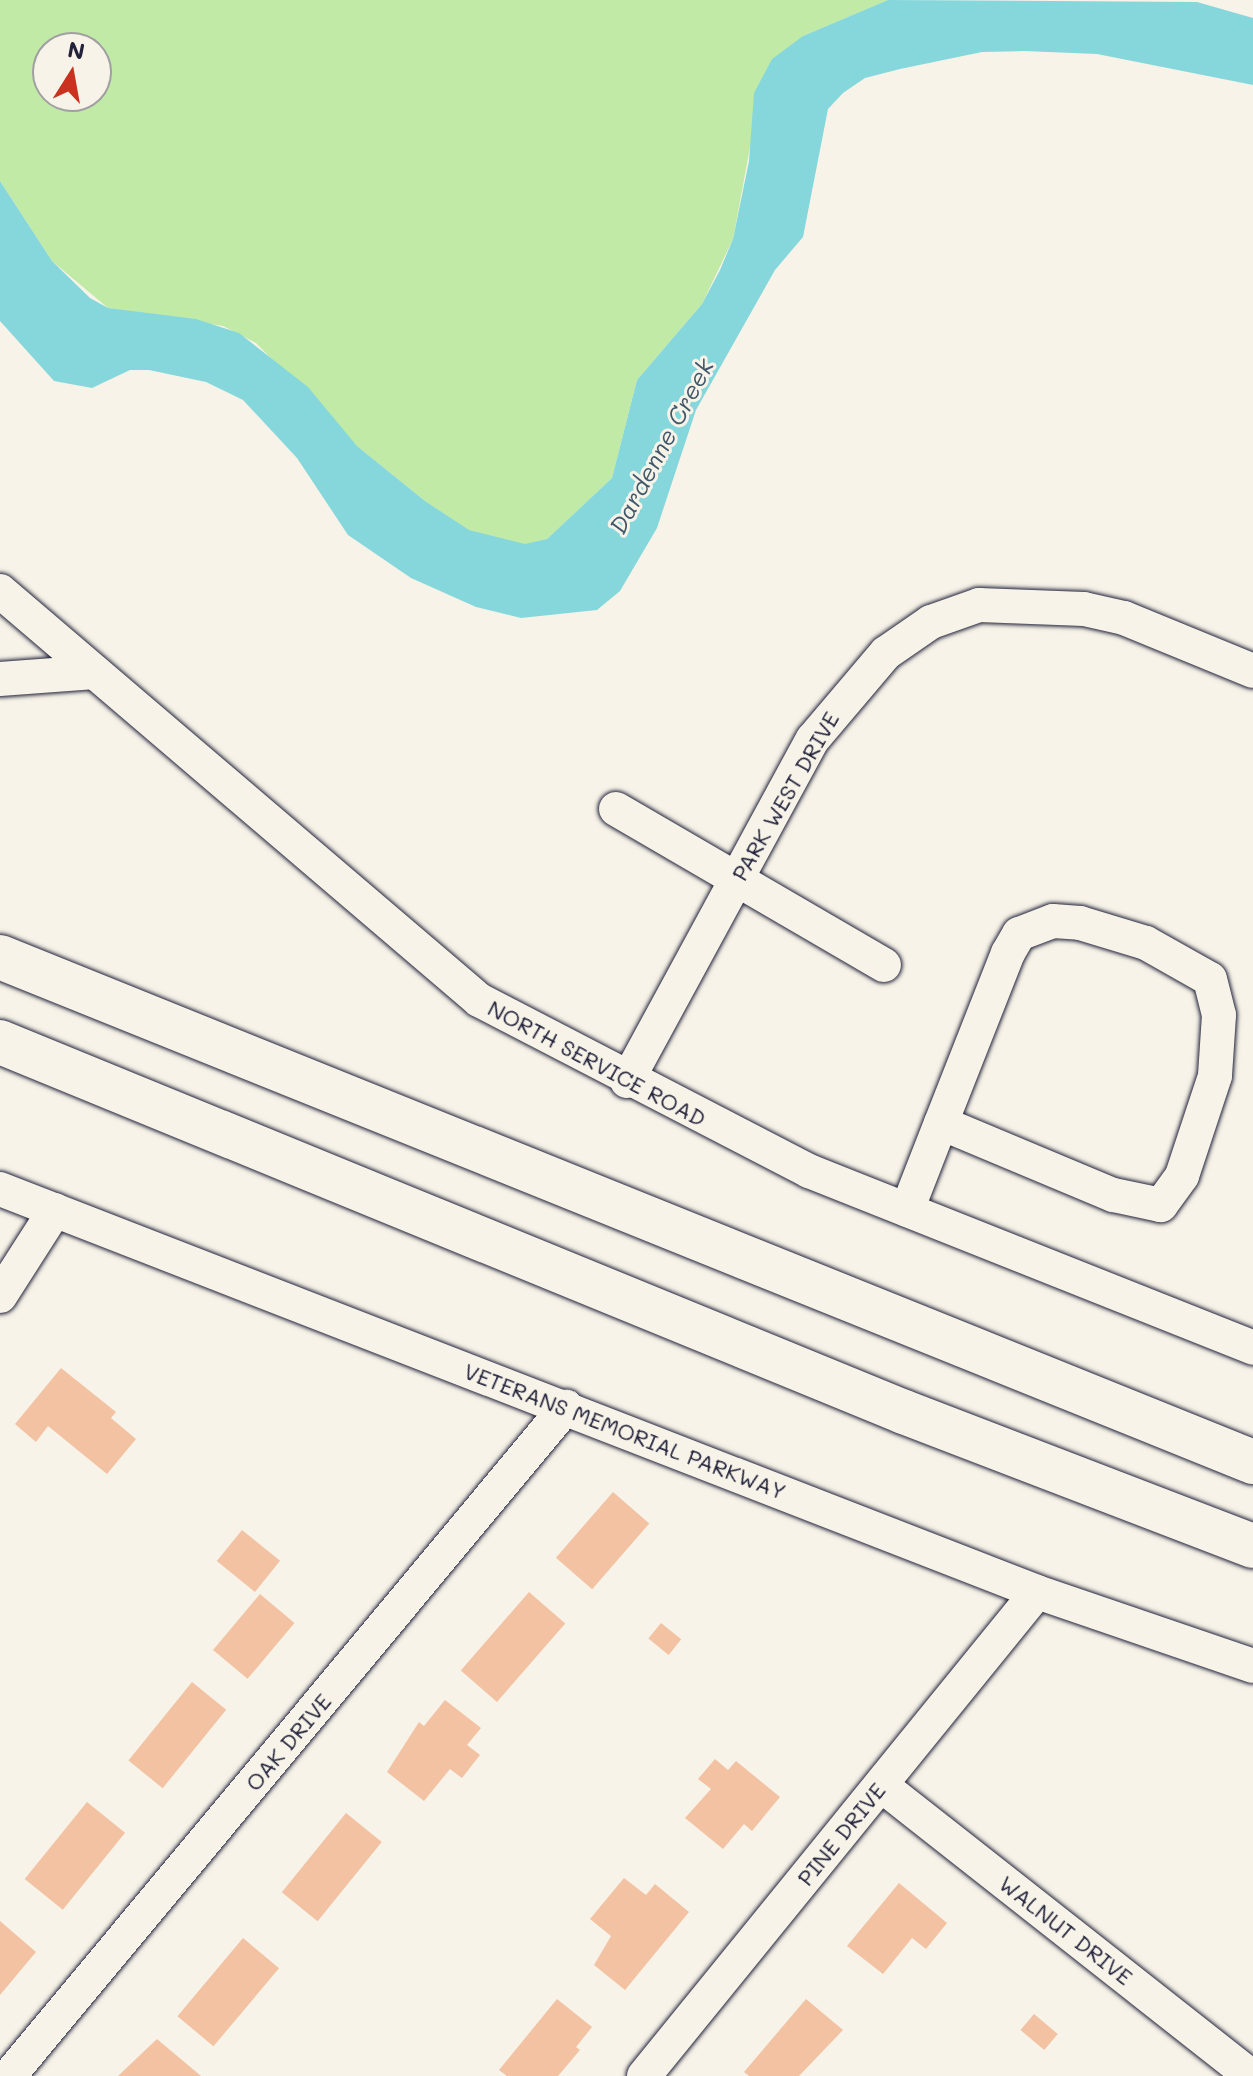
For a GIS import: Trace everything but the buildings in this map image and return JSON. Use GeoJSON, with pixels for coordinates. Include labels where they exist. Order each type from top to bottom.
{"type":"FeatureCollection","features":[{"type":"Feature","properties":{"kind":"highway"},"geometry":{"type":"LineString","coordinates":[[0,957],[1253,1462]]}},
{"type":"Feature","properties":{"kind":"highway"},"geometry":{"type":"LineString","coordinates":[[0,1042],[904,1412],[1253,1546]]}},
{"type":"Feature","properties":{"kind":"street","name":"NORTH SERVICE ROAD"},"geometry":{"type":"LineString","coordinates":[[0,591],[479,1000],[627,1081],[809,1171],[1253,1348]]}},
{"type":"Feature","properties":{"kind":"street","name":"PARK WEST DRIVE"},"geometry":{"type":"LineString","coordinates":[[627,1081],[813,739],[847,692],[886,653],[931,622],[979,605],[1084,609],[1124,618],[1253,671]]}},
{"type":"Feature","properties":{"kind":"street"},"geometry":{"type":"LineString","coordinates":[[0,679],[95,672]]}},
{"type":"Feature","properties":{"kind":"street"},"geometry":{"type":"LineString","coordinates":[[616,809],[735,883],[884,965]]}},
{"type":"Feature","properties":{"kind":"street"},"geometry":{"type":"LineString","coordinates":[[907,1210],[941,1123],[1008,953],[1019,934],[1038,924],[1104,929],[1187,962],[1210,979],[1219,1015],[1215,1076],[1182,1176],[1161,1205],[1113,1195],[941,1123]]}},
{"type":"Feature","properties":{"kind":"street","name":"VETERANS MEMORIAL PARKWAY"},"geometry":{"type":"LineString","coordinates":[[0,1189],[1037,1592],[1253,1666]]}},
{"type":"Feature","properties":{"kind":"street"},"geometry":{"type":"LineString","coordinates":[[0,1296],[55,1210]]}},
{"type":"Feature","properties":{"kind":"street","name":"OAK DRIVE"},"geometry":{"type":"LineString","coordinates":[[9,2076],[566,1407]]}},
{"type":"Feature","properties":{"kind":"street","name":"PINE DRIVE"},"geometry":{"type":"LineString","coordinates":[[644,2076],[1037,1592]]}},
{"type":"Feature","properties":{"kind":"street","name":"WALNUT DRIVE"},"geometry":{"type":"LineString","coordinates":[[881,1785],[1251,2076]]}},
{"type":"Feature","properties":{"kind":"green space"},"geometry":{"type":"Polygon","coordinates":[[[0,0],[888,0],[803,36],[753,131],[733,239],[702,304],[637,380],[612,478],[547,539],[525,545],[468,530],[425,501],[357,446],[256,343],[223,326],[108,308],[52,261],[0,181],[0,0]]]}},
{"type":"Feature","properties":{"kind":"water","name":"Dardenne Creek"},"geometry":{"type":"Polygon","coordinates":[[[888,0],[1197,2],[1253,18],[1253,85],[1097,54],[1024,51],[982,52],[900,69],[865,78],[843,93],[828,109],[803,237],[775,270],[696,410],[657,528],[620,591],[597,610],[521,618],[476,607],[411,578],[348,535],[297,458],[243,400],[206,382],[149,370],[130,370],[92,388],[54,381],[0,321],[0,181],[52,261],[90,298],[108,308],[196,319],[239,333],[308,387],[357,446],[425,501],[469,530],[525,544],[547,539],[612,478],[637,380],[702,304],[720,270],[733,239],[749,161],[754,93],[772,59],[803,36],[888,0]]]}}]}
